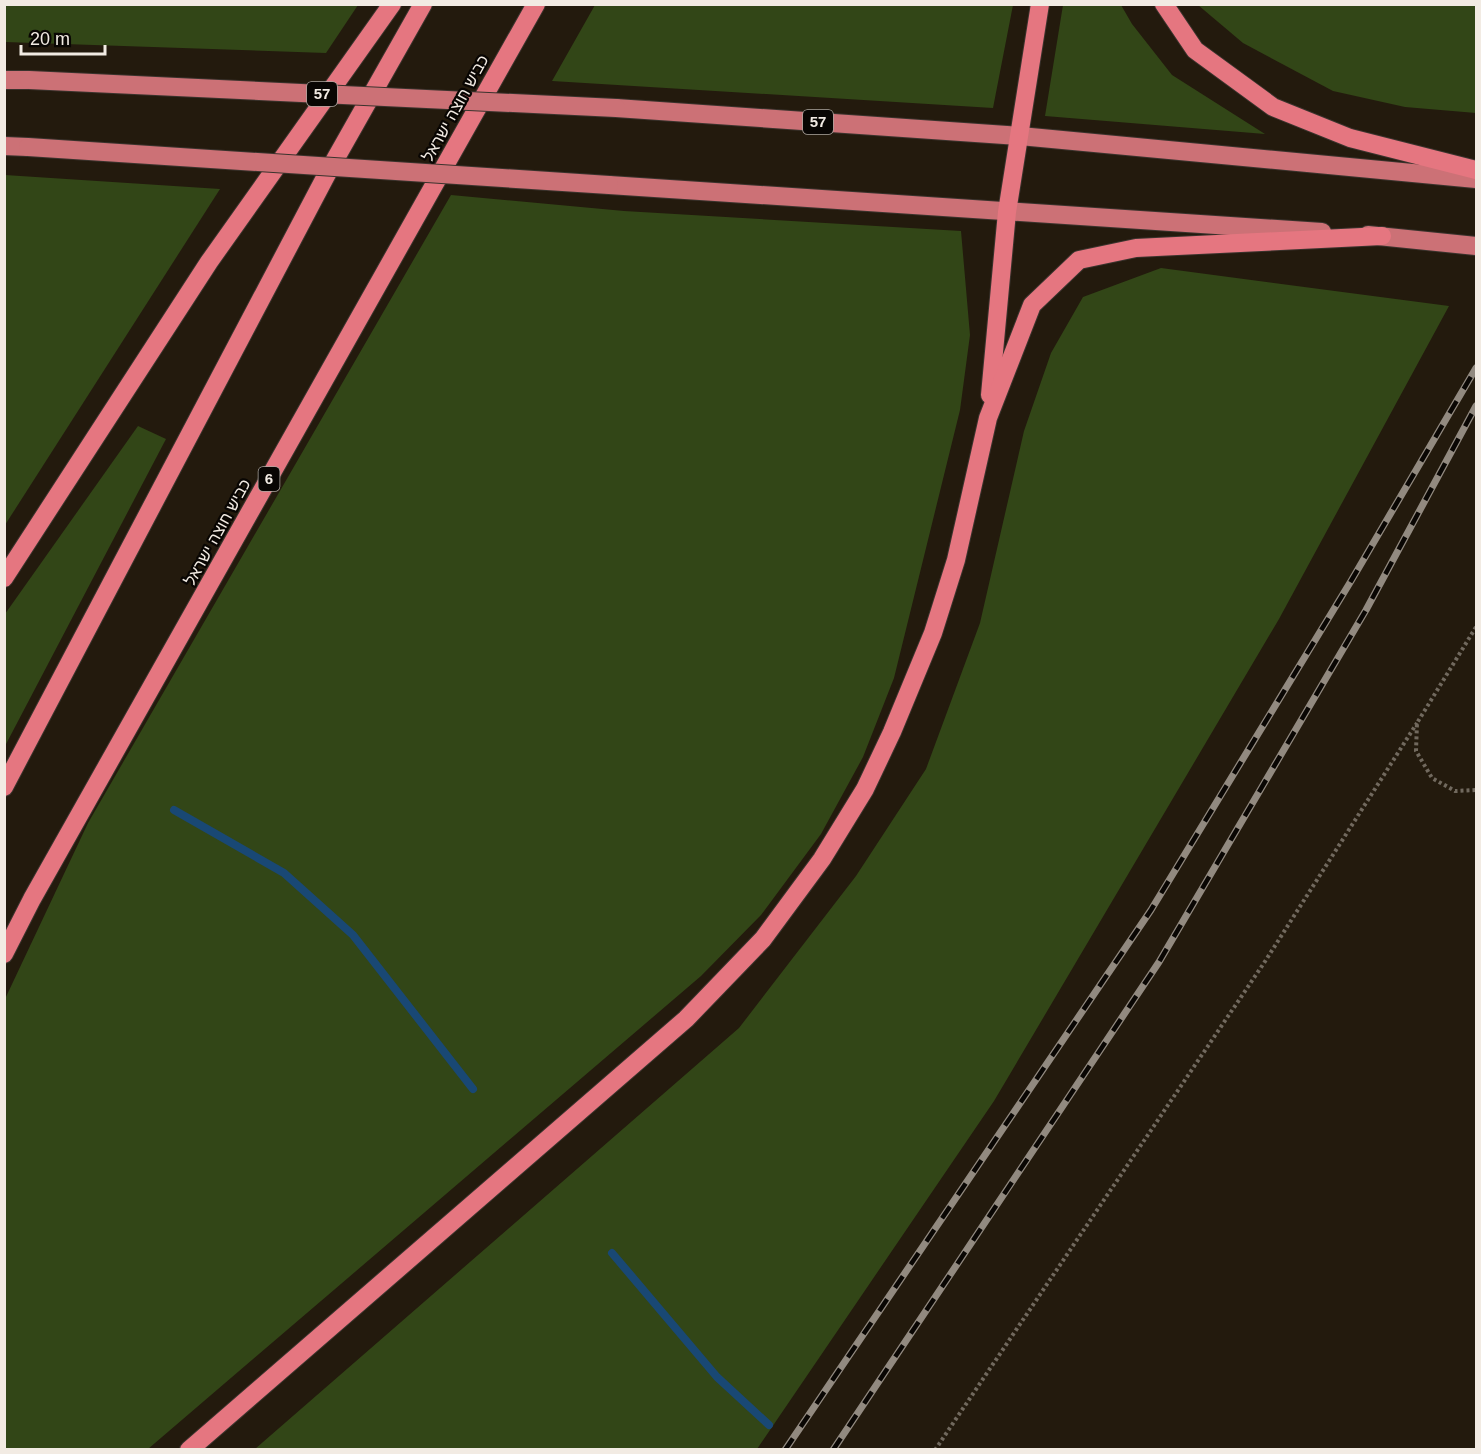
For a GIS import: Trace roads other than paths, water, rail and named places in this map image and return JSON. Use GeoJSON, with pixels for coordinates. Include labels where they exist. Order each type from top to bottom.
{"type":"FeatureCollection","features":[{"type":"Feature","properties":{"kind":"highway"},"geometry":{"type":"LineString","coordinates":[[4,579],[209,262],[392,4]]}},
{"type":"Feature","properties":{"kind":"highway"},"geometry":{"type":"LineString","coordinates":[[4,787],[328,172],[423,4]]}},
{"type":"Feature","properties":{"kind":"highway","name":"כביש חוצה ישראל"},"geometry":{"type":"LineString","coordinates":[[4,954],[38,889],[536,4]]}},
{"type":"Feature","properties":{"kind":"highway"},"geometry":{"type":"LineString","coordinates":[[189,1449],[686,1019],[763,939],[822,859],[865,789],[933,633],[956,560],[988,418],[1007,212],[1040,4]]}},
{"type":"Feature","properties":{"kind":"highway"},"geometry":{"type":"LineString","coordinates":[[1164,4],[1195,50],[1273,107],[1350,138],[1476,170]]}},
{"type":"Feature","properties":{"kind":"highway","name":"57"},"geometry":{"type":"LineString","coordinates":[[4,80],[616,108],[1020,136],[1476,179]]}},
{"type":"Feature","properties":{"kind":"highway"},"geometry":{"type":"LineString","coordinates":[[4,146],[1391,237],[1476,246]]}},
{"type":"Feature","properties":{"kind":"highway"},"geometry":{"type":"LineString","coordinates":[[988,418],[1032,305],[1079,260],[1136,248],[1391,237]]}},
{"type":"Feature","properties":{"kind":"waterway"},"geometry":{"type":"LineString","coordinates":[[174,810],[284,873],[353,935],[473,1089]]}},
{"type":"Feature","properties":{"kind":"waterway"},"geometry":{"type":"LineString","coordinates":[[612,1253],[717,1377],[769,1425]]}},
{"type":"Feature","properties":{"kind":"railway"},"geometry":{"type":"LineString","coordinates":[[785,1450],[1151,910],[1351,581],[1476,368]]}},
{"type":"Feature","properties":{"kind":"railway"},"geometry":{"type":"LineString","coordinates":[[833,1450],[1159,962],[1366,610],[1476,406]]}}]}
